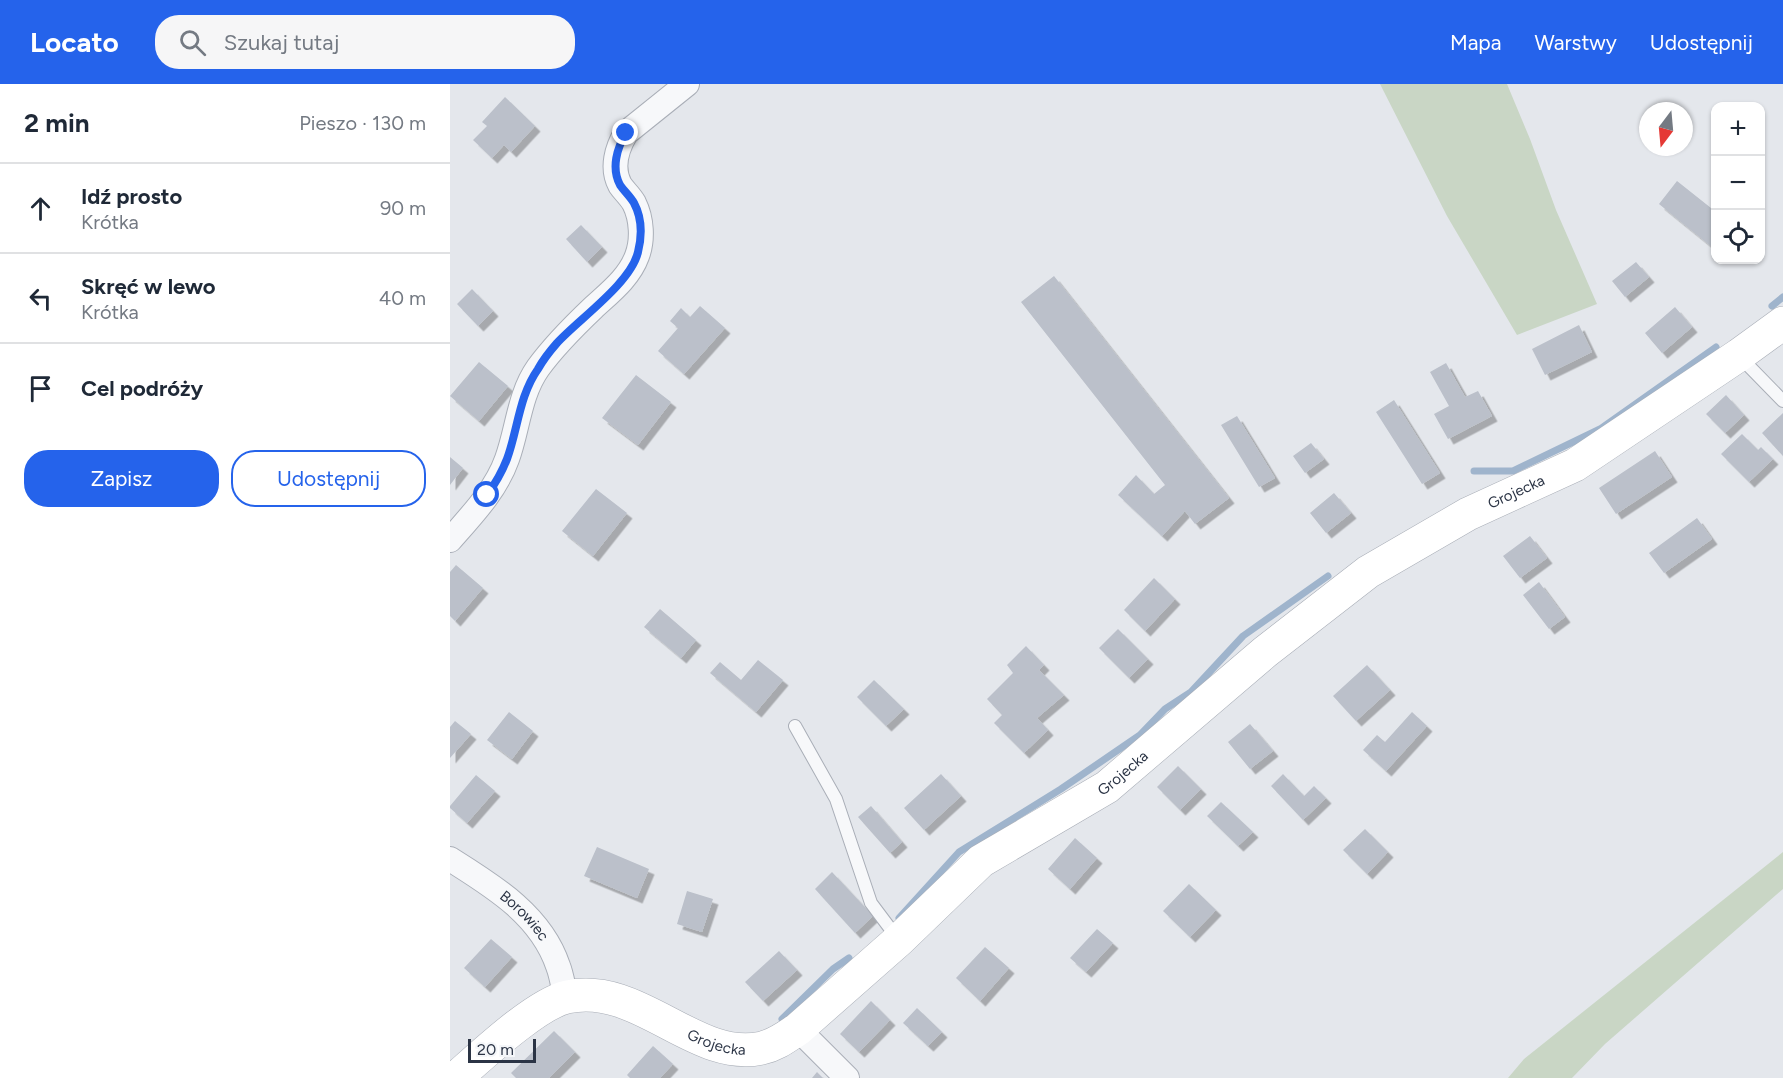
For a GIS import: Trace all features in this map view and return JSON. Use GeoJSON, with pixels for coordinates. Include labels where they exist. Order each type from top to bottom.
{"type":"FeatureCollection","features":[{"type":"Feature","properties":{"kind":"street"},"geometry":{"type":"LineString","coordinates":[[450,540],[487,495],[503,469],[526,391],[536,371],[556,344],[619,283],[631,268],[641,240],[640,226],[634,204],[618,179],[616,156],[620,142],[626,133],[687,84]]}},
{"type":"Feature","properties":{"kind":"street","name":"Grojecka"},"geometry":{"type":"LineString","coordinates":[[456,1078],[542,1009],[566,998],[597,995],[613,998],[715,1044],[732,1049],[759,1048],[781,1041],[798,1029],[899,940],[981,861],[1107,787],[1265,652],[1368,572],[1468,514],[1575,465],[1783,323]]}},
{"type":"Feature","properties":{"kind":"street","name":"Borowiec"},"geometry":{"type":"LineString","coordinates":[[450,859],[514,904],[531,919],[558,963],[566,998]]}},
{"type":"Feature","properties":{"kind":"street"},"geometry":{"type":"LineString","coordinates":[[798,1029],[847,1078]]}},
{"type":"Feature","properties":{"kind":"lane"},"geometry":{"type":"LineString","coordinates":[[1738,355],[1783,401]]}},
{"type":"Feature","properties":{"kind":"lane"},"geometry":{"type":"LineString","coordinates":[[795,726],[836,799],[870,903],[899,940]]}},
{"type":"Feature","properties":{"kind":"green space"},"geometry":{"type":"Polygon","coordinates":[[[1380,84],[1507,84],[1556,210],[1597,304],[1517,335],[1447,216],[1380,84]]]}},
{"type":"Feature","properties":{"kind":"green space"},"geometry":{"type":"Polygon","coordinates":[[[1783,852],[1783,889],[1605,1044],[1572,1078],[1508,1078],[1524,1059],[1783,852]]]}},
{"type":"Feature","properties":{"kind":"building"},"geometry":{"type":"Polygon","coordinates":[[[505,97],[535,126],[511,152],[504,145],[492,158],[473,140],[487,126],[482,122],[505,97]]]}},
{"type":"Feature","properties":{"kind":"building"},"geometry":{"type":"Polygon","coordinates":[[[1677,181],[1711,208],[1711,246],[1659,204],[1677,181]]]}},
{"type":"Feature","properties":{"kind":"building"},"geometry":{"type":"Polygon","coordinates":[[[581,225],[602,247],[587,262],[566,239],[581,225]]]}},
{"type":"Feature","properties":{"kind":"building"},"geometry":{"type":"Polygon","coordinates":[[[1636,262],[1649,277],[1625,297],[1612,281],[1636,262]]]}},
{"type":"Feature","properties":{"kind":"building"},"geometry":{"type":"Polygon","coordinates":[[[1054,276],[1229,498],[1195,524],[1185,511],[1162,536],[1118,495],[1136,475],[1154,494],[1165,485],[1021,302],[1054,276]]]}},
{"type":"Feature","properties":{"kind":"building"},"geometry":{"type":"Polygon","coordinates":[[[472,289],[493,311],[478,326],[457,304],[472,289]]]}},
{"type":"Feature","properties":{"kind":"building"},"geometry":{"type":"Polygon","coordinates":[[[700,306],[725,328],[684,374],[658,351],[678,328],[670,321],[681,308],[690,317],[700,306]]]}},
{"type":"Feature","properties":{"kind":"building"},"geometry":{"type":"Polygon","coordinates":[[[1675,307],[1692,327],[1662,353],[1645,333],[1675,307]]]}},
{"type":"Feature","properties":{"kind":"building"},"geometry":{"type":"Polygon","coordinates":[[[1579,325],[1592,352],[1545,375],[1532,349],[1579,325]]]}},
{"type":"Feature","properties":{"kind":"building"},"geometry":{"type":"Polygon","coordinates":[[[479,362],[508,386],[479,421],[450,396],[479,362]]]}},
{"type":"Feature","properties":{"kind":"building"},"geometry":{"type":"Polygon","coordinates":[[[1446,363],[1465,397],[1478,391],[1492,416],[1448,439],[1434,414],[1449,406],[1430,372],[1446,363]]]}},
{"type":"Feature","properties":{"kind":"building"},"geometry":{"type":"Polygon","coordinates":[[[636,375],[671,402],[638,445],[602,418],[636,375]]]}},
{"type":"Feature","properties":{"kind":"building"},"geometry":{"type":"Polygon","coordinates":[[[1726,395],[1744,415],[1725,433],[1706,414],[1726,395]]]}},
{"type":"Feature","properties":{"kind":"building"},"geometry":{"type":"Polygon","coordinates":[[[1394,400],[1440,473],[1422,484],[1376,412],[1394,400]]]}},
{"type":"Feature","properties":{"kind":"building"},"geometry":{"type":"Polygon","coordinates":[[[1783,413],[1783,456],[1762,433],[1783,413]]]}},
{"type":"Feature","properties":{"kind":"building"},"geometry":{"type":"Polygon","coordinates":[[[1237,416],[1275,478],[1259,487],[1221,425],[1237,416]]]}},
{"type":"Feature","properties":{"kind":"building"},"geometry":{"type":"Polygon","coordinates":[[[1742,434],[1758,450],[1761,447],[1773,459],[1749,482],[1721,454],[1742,434]]]}},
{"type":"Feature","properties":{"kind":"building"},"geometry":{"type":"Polygon","coordinates":[[[1311,443],[1324,459],[1305,473],[1293,456],[1311,443]]]}},
{"type":"Feature","properties":{"kind":"building"},"geometry":{"type":"Polygon","coordinates":[[[1655,451],[1672,477],[1616,514],[1599,488],[1655,451]]]}},
{"type":"Feature","properties":{"kind":"building"},"geometry":{"type":"Polygon","coordinates":[[[450,457],[463,468],[450,485],[450,457]]]}},
{"type":"Feature","properties":{"kind":"building"},"geometry":{"type":"Polygon","coordinates":[[[596,489],[627,513],[593,556],[562,531],[596,489]]]}},
{"type":"Feature","properties":{"kind":"building"},"geometry":{"type":"Polygon","coordinates":[[[1334,493],[1351,513],[1326,533],[1310,513],[1334,493]]]}},
{"type":"Feature","properties":{"kind":"building"},"geometry":{"type":"Polygon","coordinates":[[[1697,518],[1712,539],[1664,573],[1649,553],[1697,518]]]}},
{"type":"Feature","properties":{"kind":"building"},"geometry":{"type":"Polygon","coordinates":[[[1530,536],[1547,558],[1520,578],[1503,556],[1530,536]]]}},
{"type":"Feature","properties":{"kind":"building"},"geometry":{"type":"Polygon","coordinates":[[[456,565],[483,588],[455,621],[450,616],[450,572],[456,565]]]}},
{"type":"Feature","properties":{"kind":"building"},"geometry":{"type":"Polygon","coordinates":[[[1154,578],[1175,599],[1145,631],[1124,610],[1154,578]]]}},
{"type":"Feature","properties":{"kind":"building"},"geometry":{"type":"Polygon","coordinates":[[[1539,582],[1565,617],[1549,629],[1523,595],[1539,582]]]}},
{"type":"Feature","properties":{"kind":"building"},"geometry":{"type":"Polygon","coordinates":[[[660,609],[696,640],[681,658],[644,627],[660,609]]]}},
{"type":"Feature","properties":{"kind":"building"},"geometry":{"type":"Polygon","coordinates":[[[1118,629],[1148,659],[1129,678],[1099,648],[1118,629]]]}},
{"type":"Feature","properties":{"kind":"building"},"geometry":{"type":"Polygon","coordinates":[[[1026,646],[1044,665],[1039,670],[1064,695],[1037,718],[1048,730],[1024,753],[994,723],[1002,715],[987,699],[1013,673],[1007,665],[1026,646]]]}},
{"type":"Feature","properties":{"kind":"building"},"geometry":{"type":"Polygon","coordinates":[[[758,660],[783,680],[756,712],[710,673],[720,662],[741,680],[758,660]]]}},
{"type":"Feature","properties":{"kind":"building"},"geometry":{"type":"Polygon","coordinates":[[[1367,665],[1390,690],[1356,721],[1333,696],[1367,665]]]}},
{"type":"Feature","properties":{"kind":"building"},"geometry":{"type":"Polygon","coordinates":[[[874,680],[904,709],[886,726],[857,697],[874,680]]]}},
{"type":"Feature","properties":{"kind":"building"},"geometry":{"type":"Polygon","coordinates":[[[509,712],[533,731],[512,759],[487,740],[509,712]]]}},
{"type":"Feature","properties":{"kind":"building"},"geometry":{"type":"Polygon","coordinates":[[[1412,712],[1427,726],[1386,771],[1363,750],[1377,735],[1385,742],[1412,712]]]}},
{"type":"Feature","properties":{"kind":"building"},"geometry":{"type":"Polygon","coordinates":[[[455,721],[471,734],[450,758],[450,727],[455,721]]]}},
{"type":"Feature","properties":{"kind":"building"},"geometry":{"type":"Polygon","coordinates":[[[1250,724],[1273,751],[1250,769],[1228,742],[1250,724]]]}},
{"type":"Feature","properties":{"kind":"building"},"geometry":{"type":"Polygon","coordinates":[[[1178,766],[1201,789],[1180,810],[1157,787],[1178,766]]]}},
{"type":"Feature","properties":{"kind":"building"},"geometry":{"type":"Polygon","coordinates":[[[941,774],[961,796],[924,830],[904,808],[941,774]]]}},
{"type":"Feature","properties":{"kind":"building"},"geometry":{"type":"Polygon","coordinates":[[[1283,774],[1304,796],[1314,786],[1326,798],[1303,820],[1271,786],[1283,774]]]}},
{"type":"Feature","properties":{"kind":"building"},"geometry":{"type":"Polygon","coordinates":[[[476,775],[495,791],[467,823],[450,806],[476,775]]]}},
{"type":"Feature","properties":{"kind":"building"},"geometry":{"type":"Polygon","coordinates":[[[1221,802],[1253,832],[1238,846],[1207,816],[1221,802]]]}},
{"type":"Feature","properties":{"kind":"building"},"geometry":{"type":"Polygon","coordinates":[[[871,806],[902,842],[890,853],[858,817],[871,806]]]}},
{"type":"Feature","properties":{"kind":"building"},"geometry":{"type":"Polygon","coordinates":[[[1365,829],[1388,852],[1367,874],[1343,850],[1365,829]]]}},
{"type":"Feature","properties":{"kind":"building"},"geometry":{"type":"Polygon","coordinates":[[[1075,838],[1097,858],[1070,889],[1048,869],[1075,838]]]}},
{"type":"Feature","properties":{"kind":"building"},"geometry":{"type":"Polygon","coordinates":[[[597,847],[649,869],[637,898],[584,876],[597,847]]]}},
{"type":"Feature","properties":{"kind":"building"},"geometry":{"type":"Polygon","coordinates":[[[832,872],[873,916],[855,933],[815,889],[832,872]]]}},
{"type":"Feature","properties":{"kind":"building"},"geometry":{"type":"Polygon","coordinates":[[[1189,884],[1216,910],[1190,937],[1163,911],[1189,884]]]}},
{"type":"Feature","properties":{"kind":"building"},"geometry":{"type":"Polygon","coordinates":[[[687,891],[713,899],[702,932],[677,924],[687,891]]]}},
{"type":"Feature","properties":{"kind":"building"},"geometry":{"type":"Polygon","coordinates":[[[1097,929],[1113,943],[1086,972],[1070,958],[1097,929]]]}},
{"type":"Feature","properties":{"kind":"building"},"geometry":{"type":"Polygon","coordinates":[[[491,939],[512,957],[485,987],[464,968],[491,939]]]}},
{"type":"Feature","properties":{"kind":"building"},"geometry":{"type":"Polygon","coordinates":[[[985,947],[1009,968],[980,1001],[956,978],[985,947]]]}},
{"type":"Feature","properties":{"kind":"building"},"geometry":{"type":"Polygon","coordinates":[[[779,951],[797,970],[763,1001],[745,982],[779,951]]]}},
{"type":"Feature","properties":{"kind":"building"},"geometry":{"type":"Polygon","coordinates":[[[871,1001],[890,1020],[859,1052],[840,1034],[871,1001]]]}},
{"type":"Feature","properties":{"kind":"building"},"geometry":{"type":"Polygon","coordinates":[[[917,1008],[942,1032],[928,1046],[903,1023],[917,1008]]]}},
{"type":"Feature","properties":{"kind":"building"},"geometry":{"type":"Polygon","coordinates":[[[554,1031],[575,1052],[549,1078],[516,1078],[511,1073],[554,1031]]]}},
{"type":"Feature","properties":{"kind":"building"},"geometry":{"type":"Polygon","coordinates":[[[653,1046],[673,1064],[660,1078],[630,1078],[627,1075],[653,1046]]]}},
{"type":"Feature","properties":{"kind":"building"},"geometry":{"type":"Polygon","coordinates":[[[817,1072],[823,1078],[812,1078],[817,1072]]]}},
{"type":"Feature","properties":{"kind":"waterway"},"geometry":{"type":"LineString","coordinates":[[1772,306],[1783,297]]}},
{"type":"Feature","properties":{"kind":"waterway"},"geometry":{"type":"LineString","coordinates":[[1474,471],[1513,471],[1600,429],[1716,347]]}},
{"type":"Feature","properties":{"kind":"waterway"},"geometry":{"type":"LineString","coordinates":[[899,918],[959,852],[1061,789],[1140,735],[1165,709],[1191,692],[1243,636],[1328,576]]}},
{"type":"Feature","properties":{"kind":"waterway"},"geometry":{"type":"LineString","coordinates":[[782,1019],[833,969],[849,958]]}},
{"type":"Feature","properties":{"kind":"route"},"geometry":{"type":"LineString","coordinates":[[487,495],[503,469],[526,391],[536,371],[556,344],[619,283],[637,256],[641,240],[637,212],[630,197],[620,184],[616,168],[616,156],[620,142],[626,133]]}}]}
